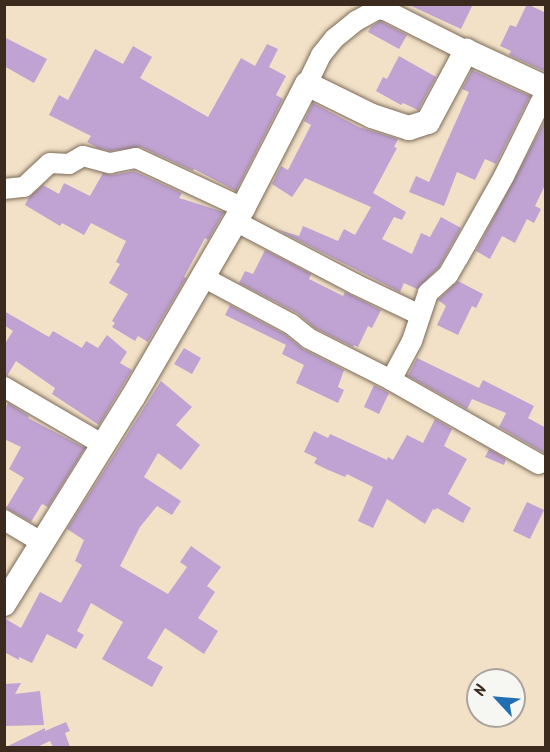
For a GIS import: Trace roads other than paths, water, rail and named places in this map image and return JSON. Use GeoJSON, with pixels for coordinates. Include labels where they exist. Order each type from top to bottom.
{"type":"FeatureCollection","features":[{"type":"Feature","properties":{"kind":"street"},"geometry":{"type":"LineString","coordinates":[[4,604],[133,397],[239,214],[321,55],[335,38],[356,21],[378,9],[385,10],[546,89],[504,176],[458,258],[448,275],[428,293],[412,341],[391,380]]}},
{"type":"Feature","properties":{"kind":"street"},"geometry":{"type":"LineString","coordinates":[[307,84],[387,122],[409,128],[419,126],[428,122],[466,51]]}},
{"type":"Feature","properties":{"kind":"street"},"geometry":{"type":"LineString","coordinates":[[4,189],[24,187],[50,163],[69,164],[83,156],[110,163],[136,158],[239,214],[354,284],[420,315]]}},
{"type":"Feature","properties":{"kind":"street"},"geometry":{"type":"LineString","coordinates":[[202,276],[291,324],[308,338],[391,380],[539,464]]}},
{"type":"Feature","properties":{"kind":"street"},"geometry":{"type":"LineString","coordinates":[[4,387],[102,444]]}},
{"type":"Feature","properties":{"kind":"street"},"geometry":{"type":"LineString","coordinates":[[4,520],[41,542]]}}]}
